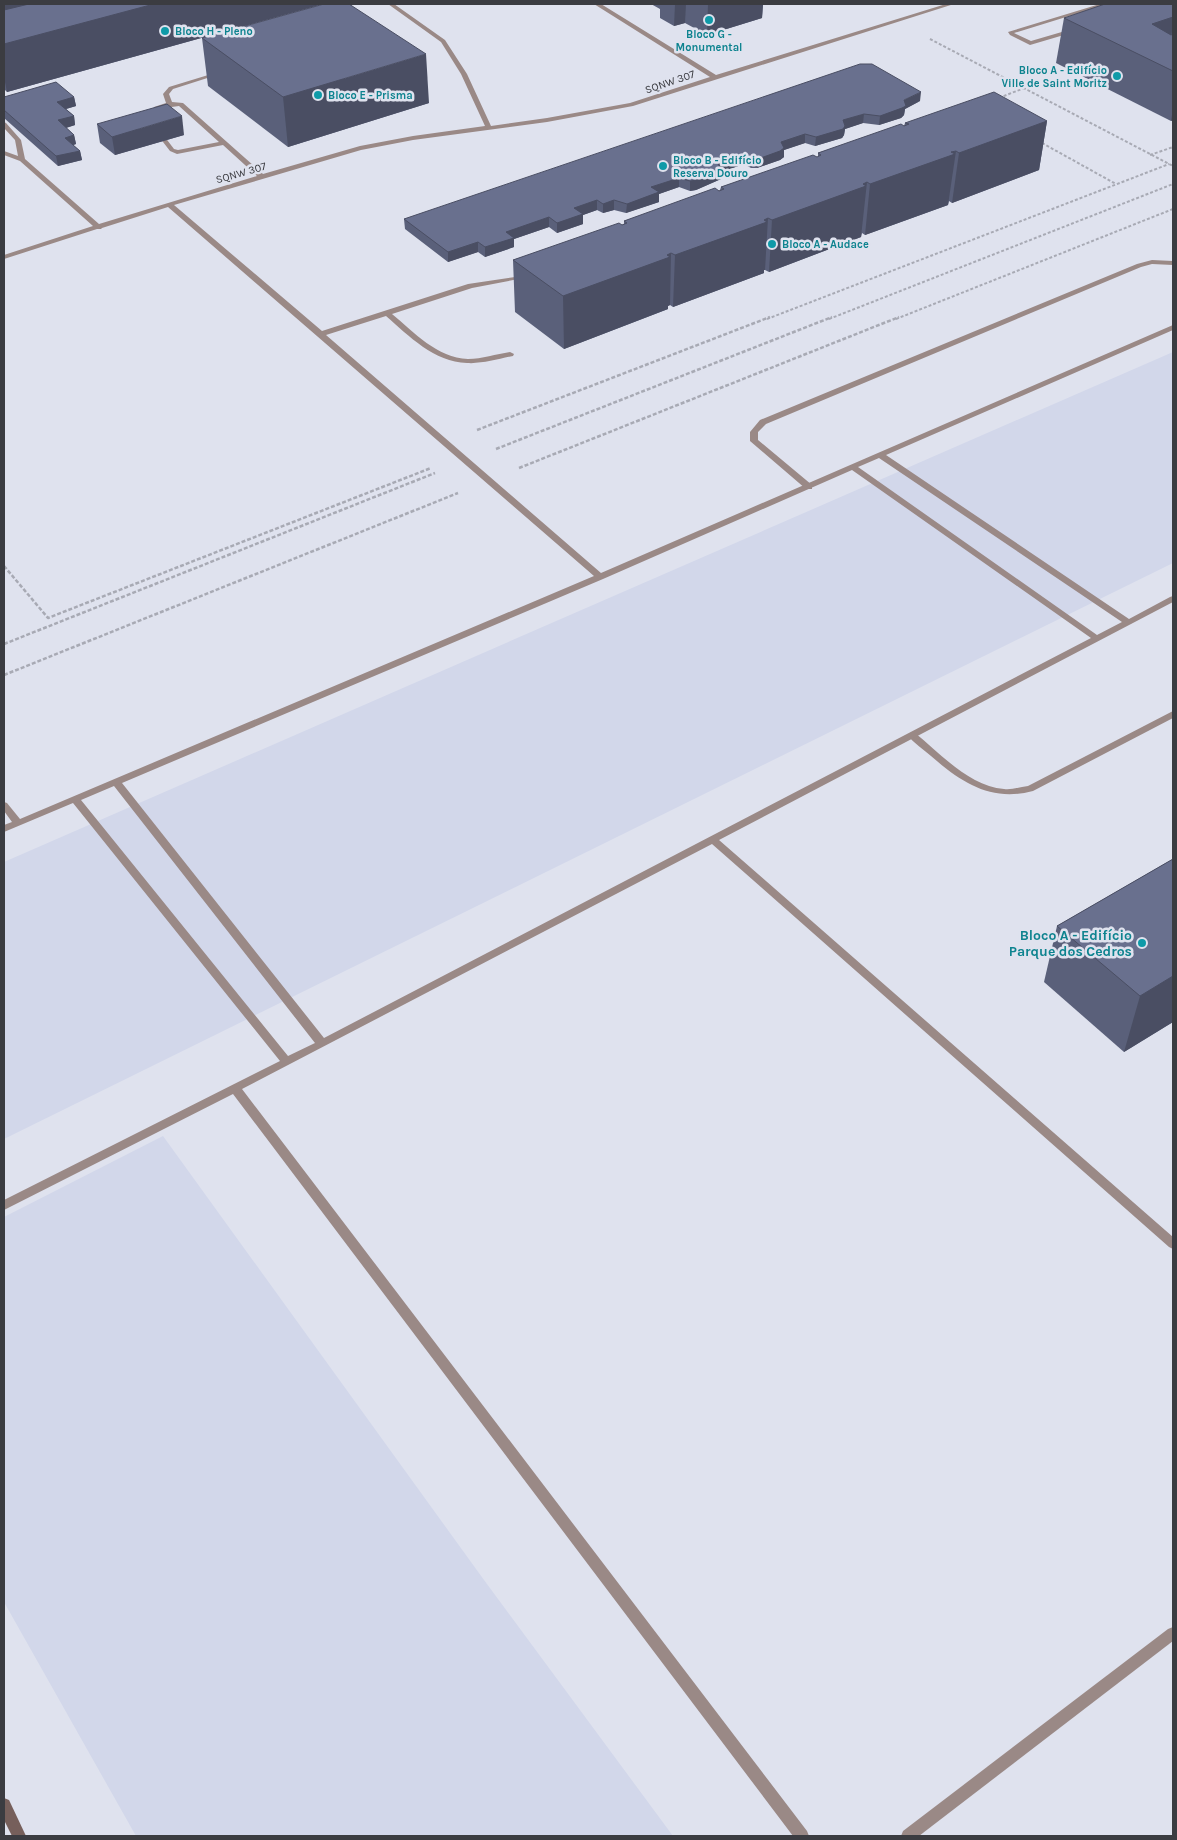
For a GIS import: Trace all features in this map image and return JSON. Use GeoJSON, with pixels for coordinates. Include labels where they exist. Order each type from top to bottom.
{"type":"FeatureCollection","features":[{"type":"Feature","properties":{"kind":"street"},"geometry":{"type":"LineString","coordinates":[[391,4],[443,41],[464,74],[489,128]]}},
{"type":"Feature","properties":{"kind":"street"},"geometry":{"type":"LineString","coordinates":[[597,4],[715,76]]}},
{"type":"Feature","properties":{"kind":"street","name":"SQNW 307"},"geometry":{"type":"LineString","coordinates":[[4,257],[169,204],[360,148],[413,138],[631,105],[715,76],[951,4]]}},
{"type":"Feature","properties":{"kind":"street"},"geometry":{"type":"LineString","coordinates":[[1081,28],[1034,43],[1026,42],[1011,32],[1105,4],[1113,7]]}},
{"type":"Feature","properties":{"kind":"street"},"geometry":{"type":"LineString","coordinates":[[170,104],[166,94],[171,88],[225,71]]}},
{"type":"Feature","properties":{"kind":"street"},"geometry":{"type":"LineString","coordinates":[[150,109],[170,104],[181,104],[262,177]]}},
{"type":"Feature","properties":{"kind":"street"},"geometry":{"type":"LineString","coordinates":[[150,121],[172,150],[177,152],[224,143]]}},
{"type":"Feature","properties":{"kind":"street"},"geometry":{"type":"LineString","coordinates":[[4,124],[18,140],[22,160]]}},
{"type":"Feature","properties":{"kind":"street"},"geometry":{"type":"LineString","coordinates":[[4,153],[22,160],[99,228]]}},
{"type":"Feature","properties":{"kind":"street"},"geometry":{"type":"LineString","coordinates":[[169,204],[322,334],[600,576]]}},
{"type":"Feature","properties":{"kind":"street"},"geometry":{"type":"LineString","coordinates":[[809,487],[754,441],[754,432],[763,422],[1139,265],[1152,262],[1173,263]]}},
{"type":"Feature","properties":{"kind":"street"},"geometry":{"type":"LineString","coordinates":[[322,334],[471,286],[538,273]]}},
{"type":"Feature","properties":{"kind":"street"},"geometry":{"type":"LineString","coordinates":[[387,313],[441,356],[454,360],[468,361],[510,354]]}},
{"type":"Feature","properties":{"kind":"street"},"geometry":{"type":"LineString","coordinates":[[4,829],[809,487],[1173,327]]}},
{"type":"Feature","properties":{"kind":"street"},"geometry":{"type":"LineString","coordinates":[[880,456],[1128,622]]}},
{"type":"Feature","properties":{"kind":"street"},"geometry":{"type":"LineString","coordinates":[[853,467],[1096,638]]}},
{"type":"Feature","properties":{"kind":"street"},"geometry":{"type":"LineString","coordinates":[[4,1205],[287,1062],[714,841],[1173,599]]}},
{"type":"Feature","properties":{"kind":"street"},"geometry":{"type":"LineString","coordinates":[[912,735],[966,779],[985,788],[1004,792],[1030,790],[1173,714]]}},
{"type":"Feature","properties":{"kind":"street"},"geometry":{"type":"LineString","coordinates":[[116,782],[322,1044]]}},
{"type":"Feature","properties":{"kind":"street"},"geometry":{"type":"LineString","coordinates":[[75,799],[287,1062]]}},
{"type":"Feature","properties":{"kind":"street"},"geometry":{"type":"LineString","coordinates":[[4,805],[18,823]]}},
{"type":"Feature","properties":{"kind":"street"},"geometry":{"type":"LineString","coordinates":[[714,841],[1173,1244]]}},
{"type":"Feature","properties":{"kind":"street"},"geometry":{"type":"LineString","coordinates":[[235,1088],[802,1836]]}},
{"type":"Feature","properties":{"kind":"street"},"geometry":{"type":"LineString","coordinates":[[908,1836],[1173,1633]]}},
{"type":"Feature","properties":{"kind":"street"},"geometry":{"type":"LineString","coordinates":[[4,1805],[20,1836]]}},
{"type":"Feature","properties":{"kind":"path"},"geometry":{"type":"LineString","coordinates":[[894,21],[1173,166]]}},
{"type":"Feature","properties":{"kind":"path"},"geometry":{"type":"LineString","coordinates":[[993,100],[1025,88]]}},
{"type":"Feature","properties":{"kind":"path"},"geometry":{"type":"LineString","coordinates":[[1038,140],[1116,184]]}},
{"type":"Feature","properties":{"kind":"path"},"geometry":{"type":"LineString","coordinates":[[1150,155],[1173,147]]}},
{"type":"Feature","properties":{"kind":"path"},"geometry":{"type":"LineString","coordinates":[[446,442],[1169,164]]}},
{"type":"Feature","properties":{"kind":"path"},"geometry":{"type":"LineString","coordinates":[[4,566],[48,618],[1173,184]]}},
{"type":"Feature","properties":{"kind":"path"},"geometry":{"type":"LineString","coordinates":[[4,676],[490,480],[1173,209]]}},
{"type":"Feature","properties":{"kind":"path"},"geometry":{"type":"LineString","coordinates":[[4,644],[464,458]]}},
{"type":"Feature","properties":{"kind":"shaded area"},"geometry":{"type":"Polygon","coordinates":[[[1173,352],[1173,563],[4,1139],[4,862],[1173,352]]]}},
{"type":"Feature","properties":{"kind":"shaded area"},"geometry":{"type":"Polygon","coordinates":[[[163,1136],[484,1580],[673,1836],[136,1836],[4,1602],[4,1217],[163,1136]]]}},
{"type":"Feature","properties":{"kind":"building"},"geometry":{"type":"Polygon","coordinates":[[[29,4],[154,4],[4,44],[4,10],[29,4]]]}},
{"type":"Feature","properties":{"kind":"building"},"geometry":{"type":"Polygon","coordinates":[[[324,4],[349,4],[426,54],[283,97],[202,38],[324,4]]]}},
{"type":"Feature","properties":{"kind":"building"},"geometry":{"type":"Polygon","coordinates":[[[1105,4],[1173,4],[1173,17],[1152,24],[1171,35],[1173,34],[1173,71],[1064,18],[1105,4]]]}},
{"type":"Feature","properties":{"kind":"building","name":"Bloco B - Edifício Reserva Douro"},"geometry":{"type":"Polygon","coordinates":[[[860,64],[872,64],[921,92],[904,100],[906,106],[880,116],[864,114],[843,120],[845,126],[843,129],[816,137],[805,134],[781,142],[784,148],[780,151],[758,159],[752,159],[745,154],[718,164],[722,170],[697,180],[690,181],[679,178],[651,187],[659,192],[627,204],[614,200],[603,204],[597,200],[574,208],[583,214],[557,223],[549,217],[506,232],[514,238],[485,247],[478,242],[448,252],[404,219],[860,64]]]}},
{"type":"Feature","properties":{"kind":"building"},"geometry":{"type":"Polygon","coordinates":[[[56,82],[74,97],[57,102],[74,116],[58,120],[74,135],[65,138],[80,151],[56,156],[4,110],[4,97],[56,82]]]}},
{"type":"Feature","properties":{"kind":"building"},"geometry":{"type":"Polygon","coordinates":[[[994,92],[1047,121],[959,153],[956,151],[951,152],[955,154],[870,184],[867,182],[863,184],[866,186],[772,220],[768,218],[764,220],[767,222],[675,255],[671,253],[667,255],[670,257],[563,296],[513,260],[619,223],[622,225],[627,223],[624,221],[715,188],[719,191],[724,189],[721,187],[813,155],[817,157],[821,155],[818,153],[901,124],[904,126],[909,124],[905,123],[994,92]]]}},
{"type":"Feature","properties":{"kind":"building"},"geometry":{"type":"Polygon","coordinates":[[[167,104],[182,116],[112,137],[97,124],[167,104]]]}},
{"type":"Feature","properties":{"kind":"building"},"geometry":{"type":"Polygon","coordinates":[[[1173,859],[1173,976],[1140,996],[1057,926],[1173,859]]]}},
{"type":"Feature","properties":{"kind":"place","name":"Bloco G - Monumental"},"geometry":{"type":"Point","coordinates":[709,20]}},
{"type":"Feature","properties":{"kind":"place","name":"Bloco H - Pleno"},"geometry":{"type":"Point","coordinates":[165,31]}},
{"type":"Feature","properties":{"kind":"place","name":"Bloco A - Edifício Ville de Saint Moritz"},"geometry":{"type":"Point","coordinates":[1117,76]}},
{"type":"Feature","properties":{"kind":"place","name":"Bloco E - Prisma"},"geometry":{"type":"Point","coordinates":[318,95]}},
{"type":"Feature","properties":{"kind":"place","name":"Bloco B - Edifício Reserva Douro"},"geometry":{"type":"Point","coordinates":[663,166]}},
{"type":"Feature","properties":{"kind":"place","name":"Bloco A - Audace"},"geometry":{"type":"Point","coordinates":[772,244]}},
{"type":"Feature","properties":{"kind":"place","name":"Bloco A - Edifício Parque dos Cedros"},"geometry":{"type":"Point","coordinates":[1142,943]}}]}
